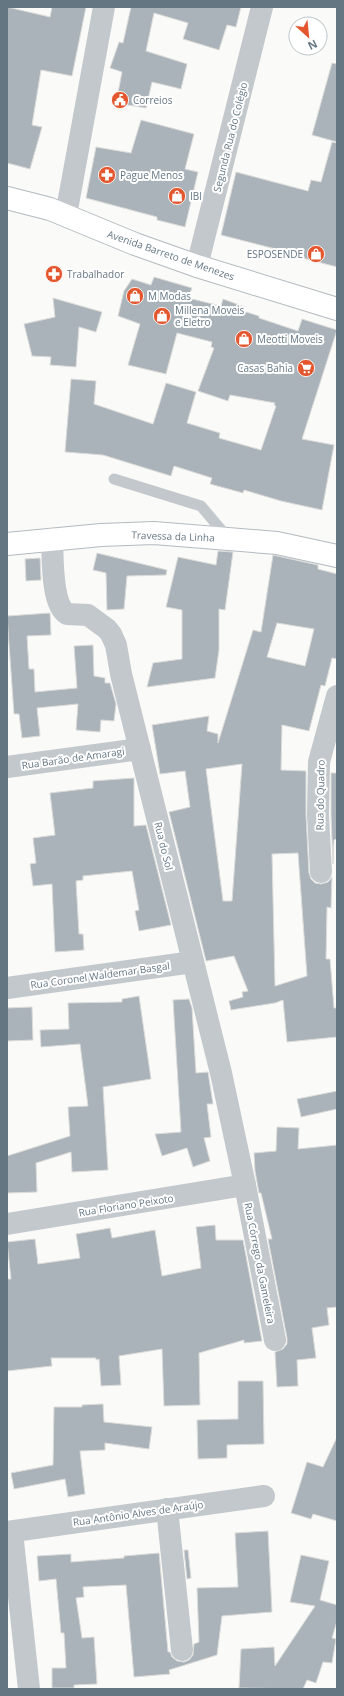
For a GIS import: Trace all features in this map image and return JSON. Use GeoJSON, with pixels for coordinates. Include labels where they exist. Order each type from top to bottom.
{"type":"FeatureCollection","features":[{"type":"Feature","properties":{"kind":"main road","name":"Avenida Barreto de Menezes"},"geometry":{"type":"LineString","coordinates":[[7,198],[43,206],[135,244],[198,266],[337,309]]}},
{"type":"Feature","properties":{"kind":"main road","name":"Travessa da Linha"},"geometry":{"type":"LineString","coordinates":[[7,544],[101,535],[154,533],[276,543],[337,556]]}},
{"type":"Feature","properties":{"kind":"street"},"geometry":{"type":"LineString","coordinates":[[66,215],[104,7]]}},
{"type":"Feature","properties":{"kind":"street","name":"Segunda Rua do Colégio"},"geometry":{"type":"LineString","coordinates":[[198,266],[262,7]]}},
{"type":"Feature","properties":{"kind":"street","name":"Rua do Sol"},"geometry":{"type":"LineString","coordinates":[[52,539],[58,602],[63,612],[67,614],[88,615],[92,617],[107,629],[114,638],[192,962],[221,1073],[245,1185]]}},
{"type":"Feature","properties":{"kind":"street","name":"Rua do Quadro"},"geometry":{"type":"LineString","coordinates":[[320,872],[318,815],[319,762],[336,703]]}},
{"type":"Feature","properties":{"kind":"street","name":"Rua Barão de Amaragi"},"geometry":{"type":"LineString","coordinates":[[7,767],[140,748]]}},
{"type":"Feature","properties":{"kind":"street","name":"Rua Coronel Waldemar Basgal"},"geometry":{"type":"LineString","coordinates":[[7,988],[192,962]]}},
{"type":"Feature","properties":{"kind":"street","name":"Rua Floriano Peixoto"},"geometry":{"type":"LineString","coordinates":[[7,1224],[245,1185]]}},
{"type":"Feature","properties":{"kind":"street","name":"Rua Córrego da Gameleira"},"geometry":{"type":"LineString","coordinates":[[245,1185],[275,1340]]}},
{"type":"Feature","properties":{"kind":"street","name":"Rua Antônio Alves de Araújo"},"geometry":{"type":"LineString","coordinates":[[29,1689],[9,1532],[264,1496]]}},
{"type":"Feature","properties":{"kind":"street"},"geometry":{"type":"LineString","coordinates":[[167,1509],[182,1650]]}},
{"type":"Feature","properties":{"kind":"lane"},"geometry":{"type":"LineString","coordinates":[[114,479],[201,506],[228,539]]}},
{"type":"Feature","properties":{"kind":"building"},"geometry":{"type":"Polygon","coordinates":[[[7,7],[50,17],[52,7],[86,7],[72,76],[41,70],[32,125],[42,127],[30,169],[7,163],[7,7]]]}},
{"type":"Feature","properties":{"kind":"building"},"geometry":{"type":"Polygon","coordinates":[[[131,7],[241,7],[236,27],[227,25],[219,50],[183,39],[188,23],[154,13],[146,51],[187,64],[181,89],[152,82],[146,108],[116,103],[122,72],[110,68],[119,42],[123,43],[131,7]]]}},
{"type":"Feature","properties":{"kind":"building"},"geometry":{"type":"Polygon","coordinates":[[[332,63],[337,64],[337,142],[312,135],[332,63]]]}},
{"type":"Feature","properties":{"kind":"building"},"geometry":{"type":"Polygon","coordinates":[[[141,120],[194,134],[185,169],[198,172],[185,227],[157,220],[157,217],[86,198],[96,147],[131,153],[141,120]]]}},
{"type":"Feature","properties":{"kind":"building"},"geometry":{"type":"Polygon","coordinates":[[[332,142],[337,143],[337,267],[299,257],[299,255],[221,235],[236,172],[308,191],[311,180],[321,182],[332,142]]]}},
{"type":"Feature","properties":{"kind":"building"},"geometry":{"type":"Polygon","coordinates":[[[154,277],[192,288],[188,298],[221,306],[223,299],[245,307],[243,311],[259,316],[259,318],[298,331],[302,319],[337,330],[302,439],[334,445],[322,510],[281,501],[244,490],[243,493],[210,484],[212,478],[174,466],[171,476],[103,455],[65,452],[71,379],[96,381],[94,404],[153,424],[166,383],[196,392],[187,423],[220,433],[219,438],[261,450],[276,406],[274,405],[275,403],[230,395],[228,401],[198,391],[214,348],[211,347],[212,342],[177,333],[166,374],[128,365],[140,324],[118,316],[124,291],[132,279],[151,285],[154,277]]]}},
{"type":"Feature","properties":{"kind":"building"},"geometry":{"type":"Polygon","coordinates":[[[53,298],[102,312],[96,332],[79,327],[76,367],[50,365],[51,357],[32,356],[24,324],[55,317],[53,298]]]}},
{"type":"Feature","properties":{"kind":"building"},"geometry":{"type":"Polygon","coordinates":[[[218,551],[233,552],[225,610],[219,609],[219,650],[215,678],[147,687],[153,663],[182,659],[182,610],[166,607],[178,557],[216,565],[218,551]]]}},
{"type":"Feature","properties":{"kind":"building"},"geometry":{"type":"Polygon","coordinates":[[[97,553],[167,570],[166,575],[127,576],[124,609],[107,610],[106,573],[93,570],[97,553]]]}},
{"type":"Feature","properties":{"kind":"building"},"geometry":{"type":"Polygon","coordinates":[[[273,555],[318,565],[318,569],[337,574],[337,659],[332,658],[325,686],[321,685],[309,731],[282,725],[281,770],[306,771],[306,815],[309,873],[311,879],[315,883],[321,884],[328,882],[332,877],[331,908],[327,907],[326,959],[330,959],[334,1008],[337,1008],[337,1037],[287,1042],[283,1000],[275,1003],[231,1010],[229,1001],[243,997],[242,992],[248,991],[234,956],[206,961],[169,812],[190,807],[185,771],[160,774],[152,725],[209,716],[207,731],[218,734],[218,743],[253,630],[261,632],[273,555]],[[277,623],[267,657],[305,666],[314,629],[277,623]],[[242,764],[206,769],[223,901],[232,901],[242,764]],[[298,853],[272,854],[275,986],[307,976],[298,853]]]}},
{"type":"Feature","properties":{"kind":"building"},"geometry":{"type":"Polygon","coordinates":[[[40,558],[41,580],[26,581],[25,559],[40,558]]]}},
{"type":"Feature","properties":{"kind":"building"},"geometry":{"type":"Polygon","coordinates":[[[50,613],[51,635],[27,636],[29,669],[34,669],[35,692],[77,688],[74,646],[93,645],[94,676],[105,678],[105,683],[110,683],[116,704],[114,721],[101,720],[100,732],[76,730],[78,704],[37,708],[40,736],[22,738],[19,714],[14,714],[7,616],[50,613]]]}},
{"type":"Feature","properties":{"kind":"building"},"geometry":{"type":"Polygon","coordinates":[[[331,773],[337,773],[337,839],[334,840],[333,864],[331,815],[331,773]]]}},
{"type":"Feature","properties":{"kind":"building"},"geometry":{"type":"Polygon","coordinates":[[[134,778],[134,826],[146,825],[171,925],[139,931],[135,911],[139,910],[132,871],[83,876],[83,880],[76,881],[79,934],[83,934],[84,950],[55,952],[52,884],[33,886],[30,864],[36,863],[33,838],[55,835],[50,793],[93,788],[93,781],[134,778]]]}},
{"type":"Feature","properties":{"kind":"building"},"geometry":{"type":"Polygon","coordinates":[[[139,996],[151,1079],[103,1087],[108,1170],[72,1172],[71,1152],[36,1163],[37,1192],[7,1193],[7,1156],[70,1136],[68,1107],[88,1106],[80,1044],[41,1047],[40,1030],[69,1029],[68,1003],[122,1002],[122,999],[139,996]]]}},
{"type":"Feature","properties":{"kind":"building"},"geometry":{"type":"Polygon","coordinates":[[[189,999],[192,1008],[196,1073],[208,1072],[213,1104],[207,1104],[211,1137],[204,1138],[210,1161],[193,1167],[187,1148],[162,1156],[155,1134],[181,1132],[173,1000],[189,999]]]}},
{"type":"Feature","properties":{"kind":"building"},"geometry":{"type":"Polygon","coordinates":[[[32,1007],[33,1040],[7,1041],[7,1008],[32,1007]]]}},
{"type":"Feature","properties":{"kind":"building"},"geometry":{"type":"Polygon","coordinates":[[[337,1091],[337,1109],[301,1117],[297,1099],[337,1091]]]}},
{"type":"Feature","properties":{"kind":"building"},"geometry":{"type":"Polygon","coordinates":[[[277,1127],[299,1128],[298,1149],[337,1145],[337,1307],[327,1308],[329,1325],[312,1328],[316,1358],[297,1360],[298,1386],[277,1387],[275,1352],[283,1349],[287,1344],[287,1338],[268,1239],[272,1239],[261,1193],[259,1193],[255,1171],[254,1153],[276,1151],[277,1127]]]}},
{"type":"Feature","properties":{"kind":"building"},"geometry":{"type":"Polygon","coordinates":[[[215,1225],[216,1240],[243,1240],[262,1341],[244,1343],[244,1340],[199,1353],[200,1405],[164,1406],[162,1349],[119,1356],[121,1385],[101,1386],[99,1359],[96,1360],[96,1358],[51,1358],[52,1366],[7,1371],[7,1279],[11,1279],[7,1242],[35,1239],[38,1264],[80,1258],[76,1234],[110,1228],[112,1238],[155,1230],[162,1276],[201,1268],[196,1227],[215,1225]]]}},
{"type":"Feature","properties":{"kind":"building"},"geometry":{"type":"Polygon","coordinates":[[[238,1381],[263,1381],[264,1444],[227,1445],[227,1458],[198,1459],[197,1420],[238,1419],[238,1381]]]}},
{"type":"Feature","properties":{"kind":"building"},"geometry":{"type":"Polygon","coordinates":[[[103,1404],[104,1422],[152,1427],[149,1449],[105,1443],[105,1450],[80,1451],[85,1494],[68,1497],[65,1479],[14,1489],[11,1473],[53,1465],[54,1407],[82,1407],[82,1405],[103,1404]]]}},
{"type":"Feature","properties":{"kind":"building"},"geometry":{"type":"Polygon","coordinates":[[[337,1437],[337,1521],[313,1514],[311,1519],[291,1513],[307,1462],[323,1467],[337,1437]]]}},
{"type":"Feature","properties":{"kind":"building"},"geometry":{"type":"Polygon","coordinates":[[[268,1531],[272,1612],[222,1616],[217,1655],[169,1670],[170,1674],[134,1677],[126,1585],[83,1587],[84,1597],[76,1598],[82,1638],[94,1637],[97,1684],[74,1685],[74,1688],[52,1688],[52,1668],[66,1668],[64,1633],[61,1633],[56,1579],[39,1581],[37,1556],[71,1554],[71,1562],[124,1558],[124,1556],[159,1553],[168,1652],[170,1652],[172,1657],[177,1661],[184,1662],[189,1660],[193,1655],[194,1644],[199,1642],[197,1588],[238,1587],[235,1533],[268,1531]]]}},
{"type":"Feature","properties":{"kind":"building"},"geometry":{"type":"Polygon","coordinates":[[[184,1550],[188,1550],[191,1578],[187,1579],[184,1550]]]}},
{"type":"Feature","properties":{"kind":"building"},"geometry":{"type":"Polygon","coordinates":[[[301,1555],[329,1561],[320,1600],[337,1605],[337,1621],[332,1638],[336,1639],[332,1663],[323,1662],[316,1683],[307,1680],[303,1689],[239,1688],[241,1649],[274,1647],[275,1666],[315,1606],[290,1602],[301,1555]]]}},
{"type":"Feature","properties":{"kind":"place","name":"Correios"},"geometry":{"type":"Point","coordinates":[120,100]}},
{"type":"Feature","properties":{"kind":"place","name":"Pague Menos"},"geometry":{"type":"Point","coordinates":[107,175]}},
{"type":"Feature","properties":{"kind":"place","name":"IBI"},"geometry":{"type":"Point","coordinates":[177,196]}},
{"type":"Feature","properties":{"kind":"place","name":"ESPOSENDE"},"geometry":{"type":"Point","coordinates":[316,254]}},
{"type":"Feature","properties":{"kind":"place","name":"Trabalhador"},"geometry":{"type":"Point","coordinates":[54,274]}},
{"type":"Feature","properties":{"kind":"place","name":"M Modas"},"geometry":{"type":"Point","coordinates":[135,296]}},
{"type":"Feature","properties":{"kind":"place","name":"Millena Moveis e Eletro"},"geometry":{"type":"Point","coordinates":[162,316]}},
{"type":"Feature","properties":{"kind":"place","name":"Meotti Moveis"},"geometry":{"type":"Point","coordinates":[244,339]}},
{"type":"Feature","properties":{"kind":"place","name":"Casas Bahia"},"geometry":{"type":"Point","coordinates":[306,368]}}]}
